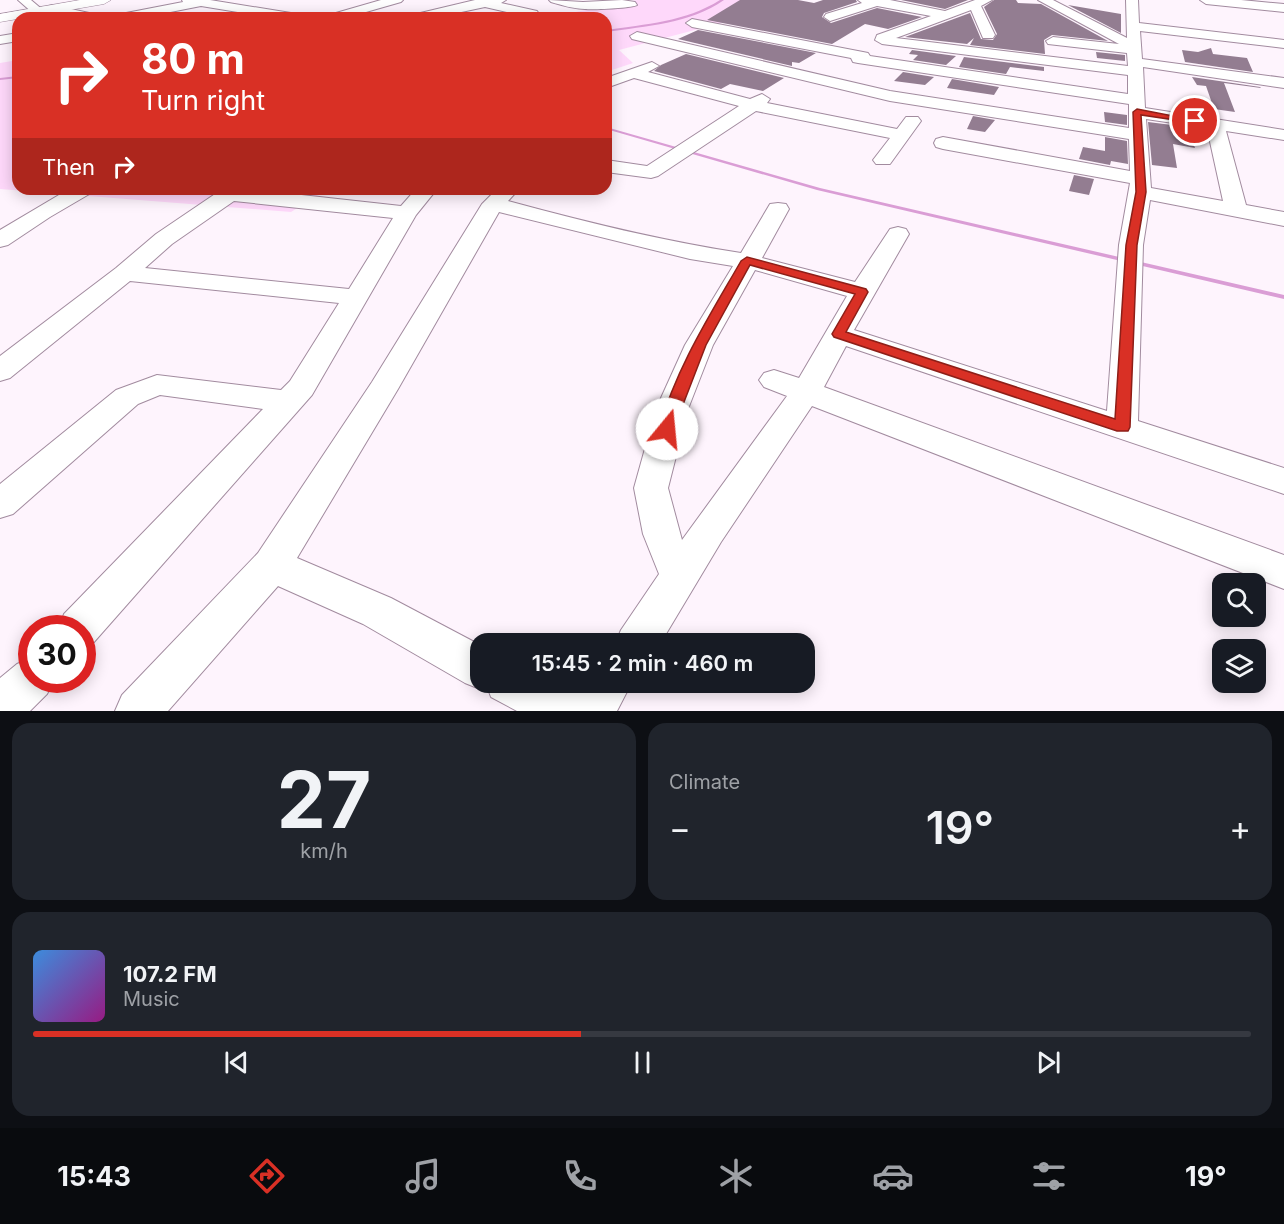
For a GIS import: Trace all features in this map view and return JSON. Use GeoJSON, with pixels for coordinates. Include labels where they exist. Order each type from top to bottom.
{"type":"FeatureCollection","features":[{"type":"Feature","properties":{"kind":"street"},"geometry":{"type":"LineString","coordinates":[[24,0],[38,11]]}},
{"type":"Feature","properties":{"kind":"street"},"geometry":{"type":"LineString","coordinates":[[33,12],[104,0]]}},
{"type":"Feature","properties":{"kind":"street"},"geometry":{"type":"LineString","coordinates":[[188,0],[258,12]]}},
{"type":"Feature","properties":{"kind":"street"},"geometry":{"type":"LineString","coordinates":[[229,12],[269,0]]}},
{"type":"Feature","properties":{"kind":"street"},"geometry":{"type":"LineString","coordinates":[[354,12],[397,0]]}},
{"type":"Feature","properties":{"kind":"street"},"geometry":{"type":"LineString","coordinates":[[469,0],[494,2],[526,12]]}},
{"type":"Feature","properties":{"kind":"street"},"geometry":{"type":"LineString","coordinates":[[555,0],[584,6],[618,3],[631,5]]}},
{"type":"Feature","properties":{"kind":"street"},"geometry":{"type":"LineString","coordinates":[[864,0],[881,1],[945,15]]}},
{"type":"Feature","properties":{"kind":"street"},"geometry":{"type":"LineString","coordinates":[[1044,0],[1134,57]]}},
{"type":"Feature","properties":{"kind":"street"},"geometry":{"type":"LineString","coordinates":[[1122,427],[1131,256],[1140,186],[1132,0]]}},
{"type":"Feature","properties":{"kind":"street"},"geometry":{"type":"LineString","coordinates":[[830,17],[881,1]]}},
{"type":"Feature","properties":{"kind":"street"},"geometry":{"type":"LineString","coordinates":[[151,12],[201,2]]}},
{"type":"Feature","properties":{"kind":"street"},"geometry":{"type":"LineString","coordinates":[[445,12],[494,2]]}},
{"type":"Feature","properties":{"kind":"street"},"geometry":{"type":"LineString","coordinates":[[612,167],[651,172],[753,105],[807,77],[860,58],[882,40],[882,37],[910,26],[980,2],[988,35]]}},
{"type":"Feature","properties":{"kind":"street"},"geometry":{"type":"LineString","coordinates":[[1215,36],[1205,7],[1283,10]]}},
{"type":"Feature","properties":{"kind":"street"},"geometry":{"type":"LineString","coordinates":[[53,9],[67,12]]}},
{"type":"Feature","properties":{"kind":"street"},"geometry":{"type":"LineString","coordinates":[[692,23],[860,58],[1136,106],[1215,124],[1284,135]]}},
{"type":"Feature","properties":{"kind":"street"},"geometry":{"type":"LineString","coordinates":[[910,26],[944,30]]}},
{"type":"Feature","properties":{"kind":"street"},"geometry":{"type":"LineString","coordinates":[[1133,26],[1284,44]]}},
{"type":"Feature","properties":{"kind":"street"},"geometry":{"type":"LineString","coordinates":[[637,36],[890,96],[1138,135]]}},
{"type":"Feature","properties":{"kind":"street"},"geometry":{"type":"LineString","coordinates":[[882,40],[1134,57]]}},
{"type":"Feature","properties":{"kind":"street"},"geometry":{"type":"LineString","coordinates":[[1044,40],[1284,82]]}},
{"type":"Feature","properties":{"kind":"street"},"geometry":{"type":"LineString","coordinates":[[612,81],[694,50]]}},
{"type":"Feature","properties":{"kind":"street"},"geometry":{"type":"LineString","coordinates":[[633,73],[753,105],[902,135]]}},
{"type":"Feature","properties":{"kind":"street"},"geometry":{"type":"LineString","coordinates":[[883,160],[926,102]]}},
{"type":"Feature","properties":{"kind":"street"},"geometry":{"type":"LineString","coordinates":[[1215,124],[1236,210]]}},
{"type":"Feature","properties":{"kind":"street"},"geometry":{"type":"LineString","coordinates":[[943,143],[1284,219]]}},
{"type":"Feature","properties":{"kind":"street"},"geometry":{"type":"LineString","coordinates":[[0,240],[42,212],[73,195]]}},
{"type":"Feature","properties":{"kind":"street"},"geometry":{"type":"LineString","coordinates":[[0,371],[125,273],[164,239],[229,195]]}},
{"type":"Feature","properties":{"kind":"street"},"geometry":{"type":"LineString","coordinates":[[258,195],[407,213]]}},
{"type":"Feature","properties":{"kind":"street"},"geometry":{"type":"LineString","coordinates":[[91,615],[302,388],[407,213],[422,195]]}},
{"type":"Feature","properties":{"kind":"street"},"geometry":{"type":"LineString","coordinates":[[138,711],[272,565],[501,197],[563,223],[690,252],[747,261],[862,292]]}},
{"type":"Feature","properties":{"kind":"street"},"geometry":{"type":"LineString","coordinates":[[679,576],[661,534],[651,488],[672,409],[699,345],[778,209]]}},
{"type":"Feature","properties":{"kind":"street"},"geometry":{"type":"LineString","coordinates":[[643,633],[679,576],[806,392],[862,292],[898,234]]}},
{"type":"Feature","properties":{"kind":"street"},"geometry":{"type":"LineString","coordinates":[[125,273],[356,297]]}},
{"type":"Feature","properties":{"kind":"street"},"geometry":{"type":"LineString","coordinates":[[839,334],[1284,481]]}},
{"type":"Feature","properties":{"kind":"street"},"geometry":{"type":"LineString","coordinates":[[774,380],[1284,572]]}},
{"type":"Feature","properties":{"kind":"street"},"geometry":{"type":"LineString","coordinates":[[0,504],[127,397],[141,389],[157,385],[288,402]]}},
{"type":"Feature","properties":{"kind":"street"},"geometry":{"type":"LineString","coordinates":[[272,565],[377,611],[470,662]]}},
{"type":"Feature","properties":{"kind":"street"},"geometry":{"type":"LineString","coordinates":[[0,708],[18,692]]}},
{"type":"Feature","properties":{"kind":"street"},"geometry":{"type":"LineString","coordinates":[[529,693],[564,711]]}},
{"type":"Feature","properties":{"kind":"street"},"geometry":{"type":"LineString","coordinates":[[592,711],[603,693]]}},
{"type":"Feature","properties":{"kind":"shaded area"},"geometry":{"type":"Polygon","coordinates":[[[637,0],[778,0],[763,12],[619,50],[633,63],[612,70],[612,12],[576,12],[637,0]]]}},
{"type":"Feature","properties":{"kind":"shaded area"},"geometry":{"type":"Polygon","coordinates":[[[12,61],[12,190],[0,189],[0,63],[12,61]]]}},
{"type":"Feature","properties":{"kind":"shaded area"},"geometry":{"type":"Polygon","coordinates":[[[76,195],[318,195],[291,212],[76,195]]]}},
{"type":"Feature","properties":{"kind":"building"},"geometry":{"type":"Polygon","coordinates":[[[740,0],[798,0],[814,3],[823,0],[856,0],[857,2],[824,13],[822,17],[831,23],[877,8],[922,17],[888,29],[865,24],[832,44],[707,20],[740,0]]]}},
{"type":"Feature","properties":{"kind":"building"},"geometry":{"type":"Polygon","coordinates":[[[901,0],[968,0],[945,9],[901,0]]]}},
{"type":"Feature","properties":{"kind":"building"},"geometry":{"type":"Polygon","coordinates":[[[994,0],[1016,0],[1018,3],[1041,4],[1108,41],[1052,35],[1044,40],[1045,54],[970,45],[974,38],[967,44],[905,37],[970,13],[981,39],[993,40],[997,34],[984,7],[994,0]]]}},
{"type":"Feature","properties":{"kind":"building"},"geometry":{"type":"Polygon","coordinates":[[[1068,5],[1121,14],[1121,33],[1068,5]]]}},
{"type":"Feature","properties":{"kind":"building"},"geometry":{"type":"Polygon","coordinates":[[[698,30],[816,53],[799,63],[792,62],[792,66],[678,39],[698,30]]]}},
{"type":"Feature","properties":{"kind":"building"},"geometry":{"type":"Polygon","coordinates":[[[1211,48],[1213,54],[1247,58],[1253,72],[1185,62],[1182,50],[1198,52],[1211,48]]]}},
{"type":"Feature","properties":{"kind":"building"},"geometry":{"type":"Polygon","coordinates":[[[912,50],[956,56],[946,65],[913,60],[918,55],[909,54],[912,50]]]}},
{"type":"Feature","properties":{"kind":"building"},"geometry":{"type":"Polygon","coordinates":[[[1096,52],[1125,55],[1125,61],[1097,58],[1096,52]]]}},
{"type":"Feature","properties":{"kind":"building"},"geometry":{"type":"Polygon","coordinates":[[[686,54],[784,78],[763,91],[730,84],[721,89],[654,71],[661,65],[686,54]]]}},
{"type":"Feature","properties":{"kind":"building"},"geometry":{"type":"Polygon","coordinates":[[[964,57],[1044,67],[1044,71],[1010,67],[1006,74],[959,67],[964,57]]]}},
{"type":"Feature","properties":{"kind":"building"},"geometry":{"type":"Polygon","coordinates":[[[903,72],[934,77],[925,85],[894,81],[903,72]]]}},
{"type":"Feature","properties":{"kind":"building"},"geometry":{"type":"Polygon","coordinates":[[[1192,77],[1261,88],[1224,83],[1235,112],[1214,109],[1206,86],[1197,85],[1192,77]]]}},
{"type":"Feature","properties":{"kind":"building"},"geometry":{"type":"Polygon","coordinates":[[[952,79],[999,87],[994,95],[947,88],[952,79]]]}},
{"type":"Feature","properties":{"kind":"building"},"geometry":{"type":"Polygon","coordinates":[[[1104,112],[1127,115],[1127,125],[1105,122],[1104,112]]]}},
{"type":"Feature","properties":{"kind":"building"},"geometry":{"type":"Polygon","coordinates":[[[973,116],[995,120],[985,132],[967,129],[973,116]]]}},
{"type":"Feature","properties":{"kind":"building"},"geometry":{"type":"Polygon","coordinates":[[[1148,122],[1188,127],[1195,148],[1173,144],[1177,168],[1152,165],[1148,122]]]}},
{"type":"Feature","properties":{"kind":"building"},"geometry":{"type":"Polygon","coordinates":[[[1105,137],[1127,141],[1128,164],[1111,161],[1110,165],[1079,159],[1083,147],[1105,151],[1105,137]]]}},
{"type":"Feature","properties":{"kind":"building"},"geometry":{"type":"Polygon","coordinates":[[[1074,175],[1094,179],[1089,195],[1069,191],[1074,175]]]}},
{"type":"Feature","properties":{"kind":"waterway"},"geometry":{"type":"LineString","coordinates":[[612,30],[681,19],[722,0]]}},
{"type":"Feature","properties":{"kind":"waterway"},"geometry":{"type":"LineString","coordinates":[[0,79],[12,78]]}},
{"type":"Feature","properties":{"kind":"waterway"},"geometry":{"type":"LineString","coordinates":[[612,130],[819,189],[1284,297]]}},
{"type":"Feature","properties":{"kind":"route"},"geometry":{"type":"LineString","coordinates":[[667,429],[672,409],[699,345],[747,261],[862,292],[839,334],[1122,427],[1131,245],[1141,192],[1137,112],[1195,121]]}}]}
